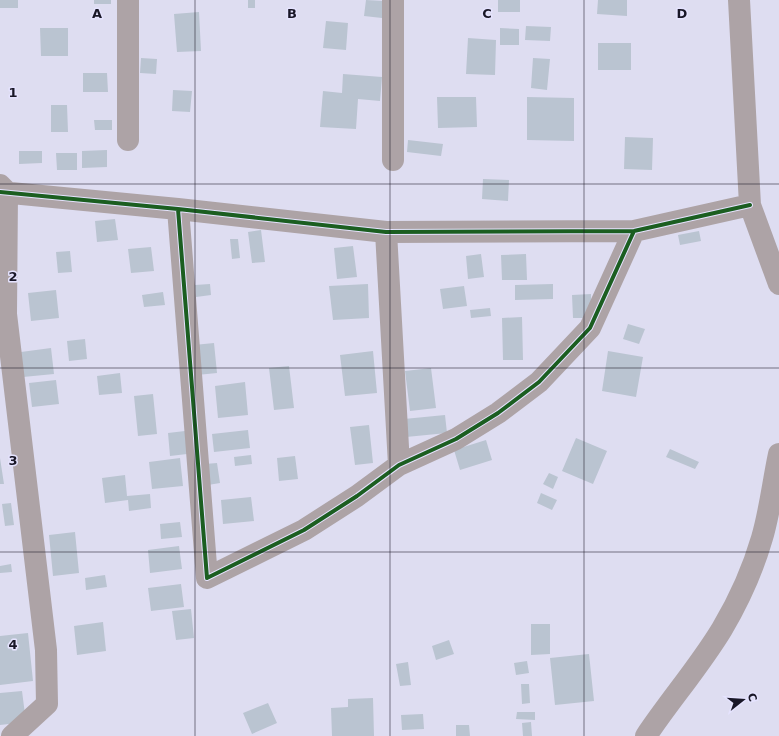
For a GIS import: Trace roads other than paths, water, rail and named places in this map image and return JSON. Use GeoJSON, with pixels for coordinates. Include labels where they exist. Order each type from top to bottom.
{"type":"FeatureCollection","features":[{"type":"Feature","properties":{"kind":"street"},"geometry":{"type":"LineString","coordinates":[[128,0],[128,140]]}},
{"type":"Feature","properties":{"kind":"street"},"geometry":{"type":"LineString","coordinates":[[393,0],[393,160]]}},
{"type":"Feature","properties":{"kind":"street"},"geometry":{"type":"LineString","coordinates":[[739,0],[750,205],[779,284]]}},
{"type":"Feature","properties":{"kind":"street"},"geometry":{"type":"LineString","coordinates":[[12,736],[47,704],[46,650],[6,314],[2,189],[386,232],[634,231],[750,205]]}},
{"type":"Feature","properties":{"kind":"street"},"geometry":{"type":"LineString","coordinates":[[178,209],[207,578],[304,530],[357,496],[398,465],[456,439],[498,413],[539,382],[590,328],[634,231]]}},
{"type":"Feature","properties":{"kind":"street"},"geometry":{"type":"LineString","coordinates":[[386,232],[398,465]]}},
{"type":"Feature","properties":{"kind":"street"},"geometry":{"type":"LineString","coordinates":[[646,736],[664,709],[702,660],[722,628],[744,585],[762,538],[779,454]]}}]}
